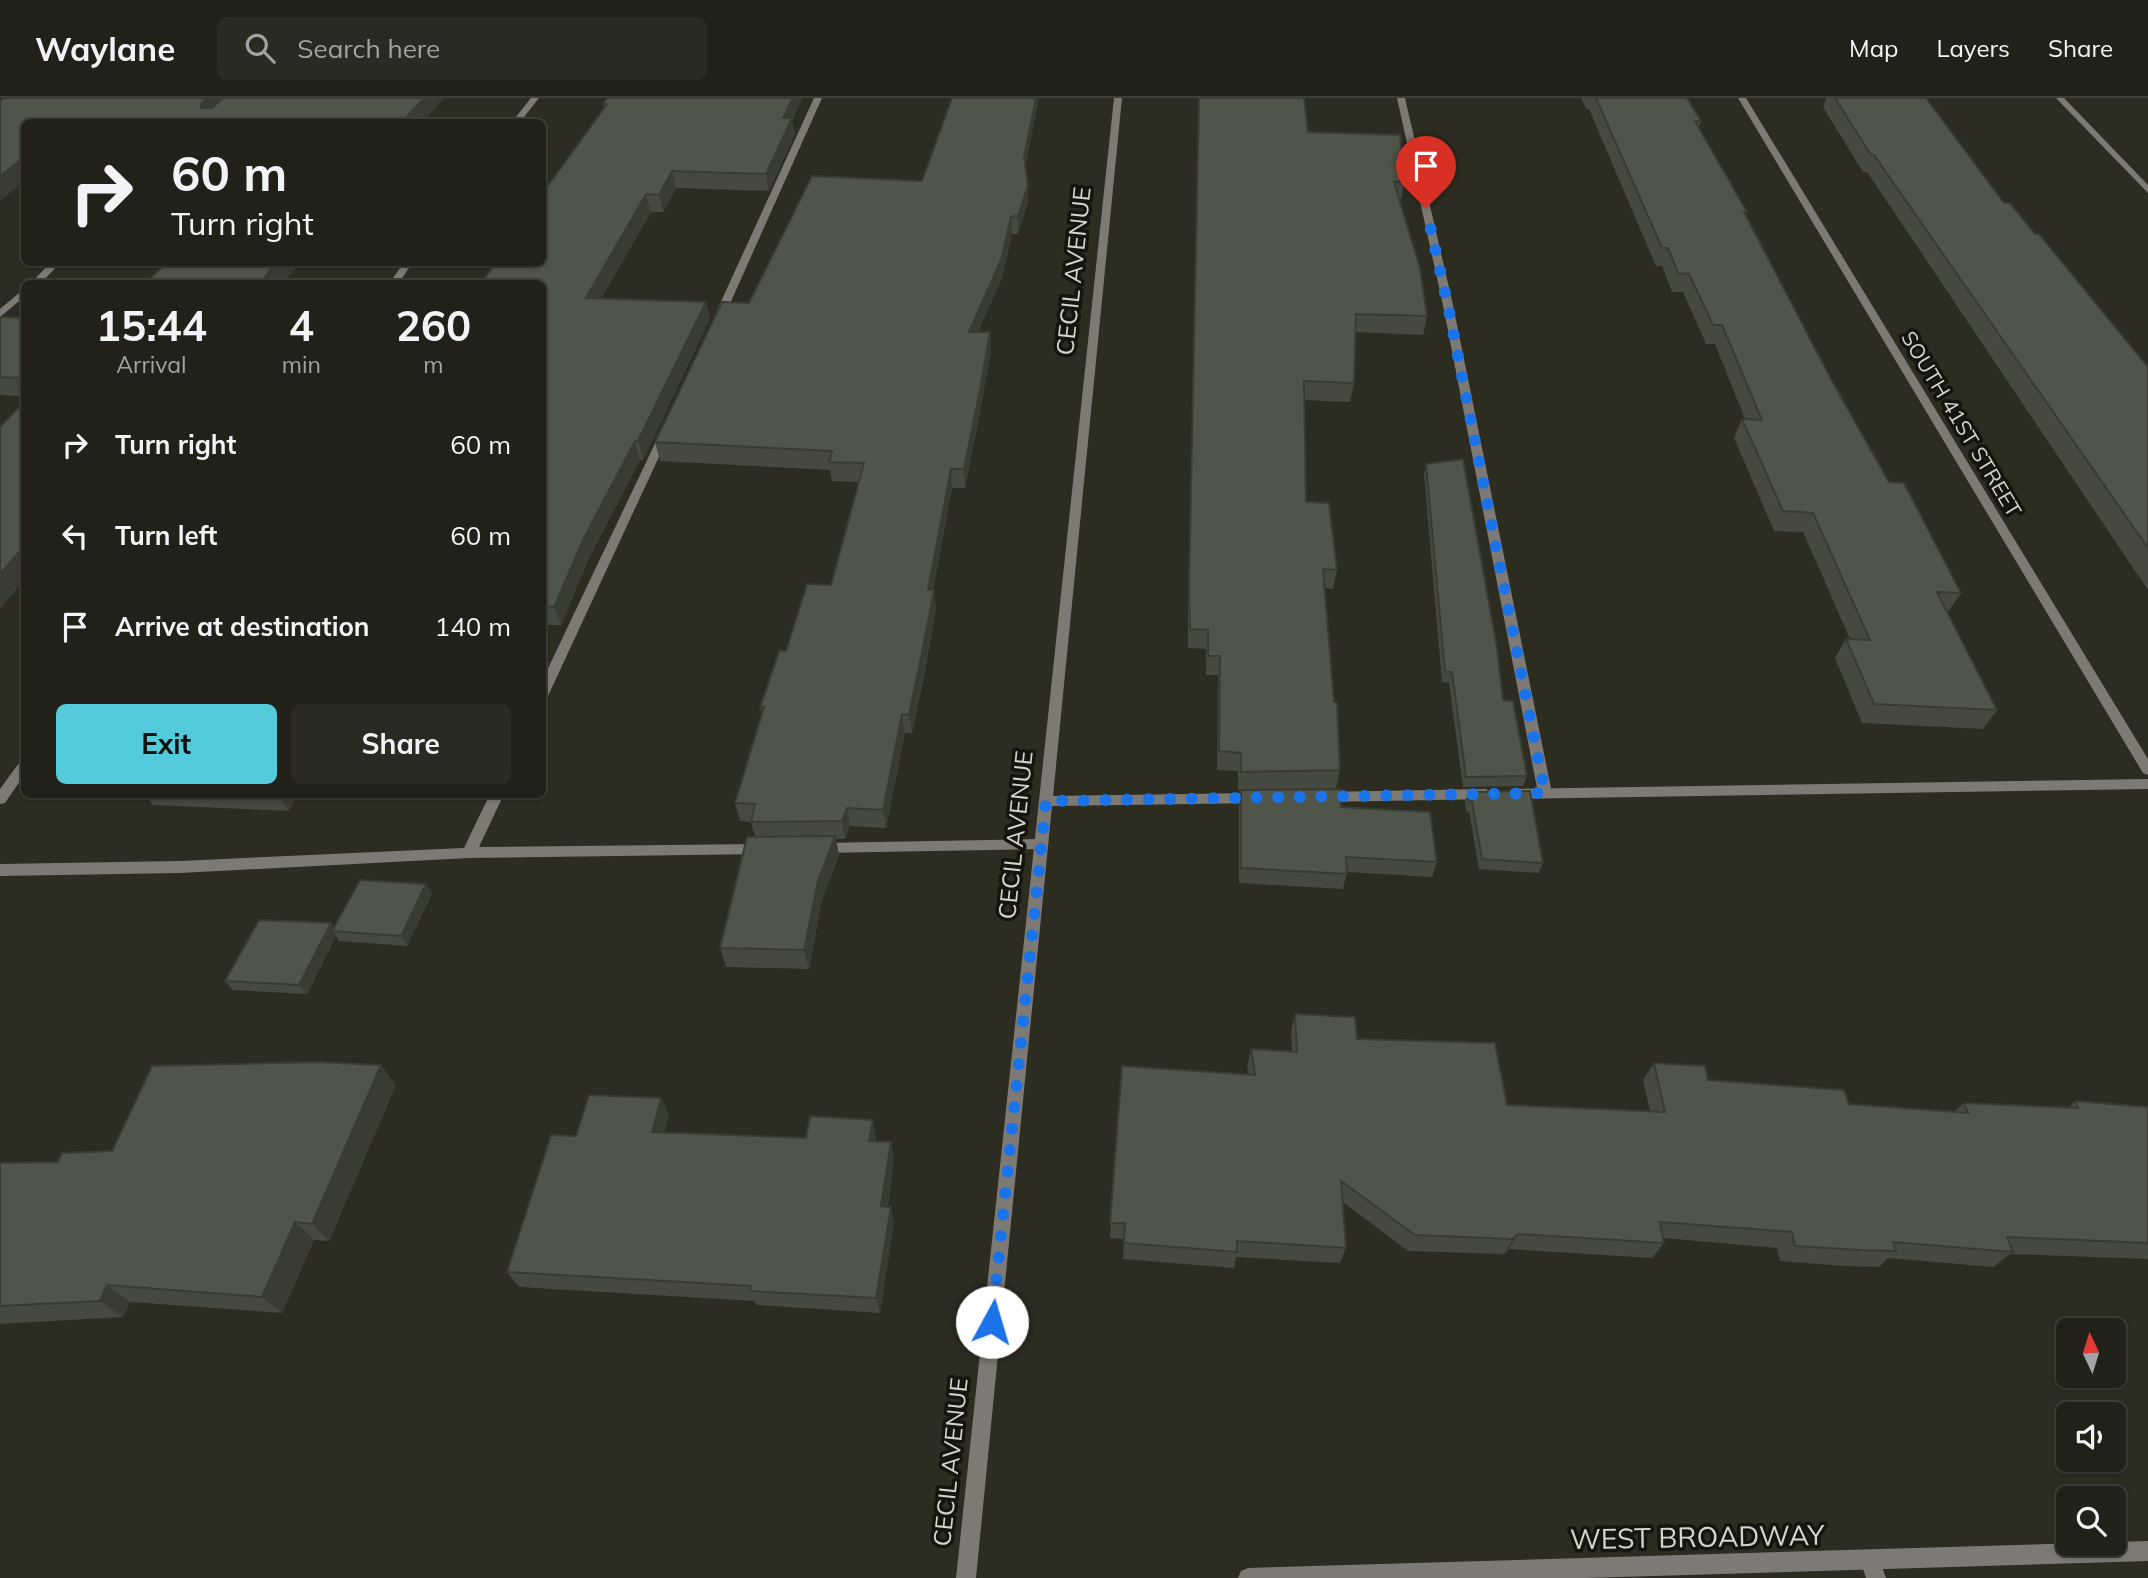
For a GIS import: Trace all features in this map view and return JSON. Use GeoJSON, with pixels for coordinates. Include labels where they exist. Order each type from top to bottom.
{"type":"FeatureCollection","features":[{"type":"Feature","properties":{"kind":"street"},"geometry":{"type":"LineString","coordinates":[[518,119],[535,98]]}},
{"type":"Feature","properties":{"kind":"street"},"geometry":{"type":"LineString","coordinates":[[715,326],[818,98]]}},
{"type":"Feature","properties":{"kind":"street","name":"CECIL AVENUE"},"geometry":{"type":"LineString","coordinates":[[966,1578],[1118,98]]}},
{"type":"Feature","properties":{"kind":"street"},"geometry":{"type":"LineString","coordinates":[[1401,98],[1448,306],[1545,793]]}},
{"type":"Feature","properties":{"kind":"street","name":"SOUTH 41ST STREET"},"geometry":{"type":"LineString","coordinates":[[1742,98],[2148,770]]}},
{"type":"Feature","properties":{"kind":"street"},"geometry":{"type":"LineString","coordinates":[[2060,98],[2148,190]]}},
{"type":"Feature","properties":{"kind":"street"},"geometry":{"type":"LineString","coordinates":[[38,280],[53,266]]}},
{"type":"Feature","properties":{"kind":"street"},"geometry":{"type":"LineString","coordinates":[[0,314],[21,295]]}},
{"type":"Feature","properties":{"kind":"street"},"geometry":{"type":"LineString","coordinates":[[546,687],[669,425]]}},
{"type":"Feature","properties":{"kind":"street"},"geometry":{"type":"LineString","coordinates":[[0,799],[21,770]]}},
{"type":"Feature","properties":{"kind":"street"},"geometry":{"type":"LineString","coordinates":[[1310,797],[2148,784]]}},
{"type":"Feature","properties":{"kind":"street"},"geometry":{"type":"LineString","coordinates":[[469,853],[495,798]]}},
{"type":"Feature","properties":{"kind":"street"},"geometry":{"type":"LineString","coordinates":[[1046,801],[1268,798]]}},
{"type":"Feature","properties":{"kind":"street"},"geometry":{"type":"LineString","coordinates":[[804,848],[1041,844]]}},
{"type":"Feature","properties":{"kind":"street"},"geometry":{"type":"LineString","coordinates":[[0,870],[180,867],[469,853],[776,848]]}},
{"type":"Feature","properties":{"kind":"street","name":"WEST BROADWAY"},"geometry":{"type":"LineString","coordinates":[[1248,1578],[1873,1569],[2148,1551]]}},
{"type":"Feature","properties":{"kind":"building"},"geometry":{"type":"Polygon","coordinates":[[[4,98],[207,98],[201,108],[212,108],[223,98],[424,98],[405,119],[21,119],[21,159],[0,176],[0,101],[4,98]]]}},
{"type":"Feature","properties":{"kind":"building"},"geometry":{"type":"Polygon","coordinates":[[[607,98],[793,98],[783,118],[792,118],[766,174],[672,171],[659,195],[646,194],[586,298],[706,302],[638,441],[635,441],[584,538],[554,607],[546,606],[546,280],[484,280],[493,266],[546,266],[546,188],[607,104],[603,104],[607,98]]]}},
{"type":"Feature","properties":{"kind":"building"},"geometry":{"type":"Polygon","coordinates":[[[952,98],[1036,98],[1024,157],[1028,185],[1018,216],[1011,217],[1001,260],[969,332],[990,332],[964,469],[951,469],[928,590],[934,590],[921,658],[909,715],[902,714],[883,810],[847,808],[842,821],[751,822],[755,804],[735,803],[764,707],[760,708],[779,651],[786,651],[807,584],[831,585],[864,463],[829,462],[832,451],[655,442],[722,302],[749,303],[812,176],[922,181],[952,98]]]}},
{"type":"Feature","properties":{"kind":"building"},"geometry":{"type":"Polygon","coordinates":[[[1199,98],[1304,98],[1308,132],[1400,135],[1405,181],[1394,182],[1420,268],[1427,316],[1356,314],[1354,383],[1304,381],[1306,502],[1329,503],[1337,570],[1323,569],[1334,702],[1337,702],[1340,770],[1241,772],[1241,753],[1219,751],[1220,656],[1208,656],[1208,630],[1190,629],[1199,98]]]}},
{"type":"Feature","properties":{"kind":"building"},"geometry":{"type":"Polygon","coordinates":[[[1596,98],[1687,98],[1701,121],[1695,121],[1747,212],[1744,212],[1831,379],[1889,482],[1904,483],[1961,593],[1937,592],[1997,710],[1874,704],[1846,639],[1870,640],[1813,513],[1783,511],[1742,419],[1762,420],[1722,325],[1713,325],[1689,274],[1678,273],[1668,248],[1662,248],[1596,98]]]}},
{"type":"Feature","properties":{"kind":"building"},"geometry":{"type":"Polygon","coordinates":[[[1835,98],[1926,98],[2004,203],[2010,203],[2035,234],[2039,234],[2148,367],[2148,548],[1874,155],[1871,155],[1835,98]]]}},
{"type":"Feature","properties":{"kind":"building"},"geometry":{"type":"Polygon","coordinates":[[[163,266],[274,266],[262,280],[149,280],[163,266]]]}},
{"type":"Feature","properties":{"kind":"building"},"geometry":{"type":"Polygon","coordinates":[[[0,317],[21,318],[21,378],[0,377],[0,317]]]}},
{"type":"Feature","properties":{"kind":"building"},"geometry":{"type":"Polygon","coordinates":[[[21,405],[21,550],[0,574],[0,427],[21,405]]]}},
{"type":"Feature","properties":{"kind":"building"},"geometry":{"type":"Polygon","coordinates":[[[1463,459],[1497,648],[1503,700],[1513,701],[1527,776],[1466,777],[1452,672],[1445,672],[1426,464],[1463,459]]]}},
{"type":"Feature","properties":{"kind":"building"},"geometry":{"type":"Polygon","coordinates":[[[1340,789],[1341,807],[1430,812],[1437,862],[1346,857],[1347,874],[1241,868],[1241,790],[1340,789]]]}},
{"type":"Feature","properties":{"kind":"building"},"geometry":{"type":"Polygon","coordinates":[[[1530,791],[1543,863],[1482,859],[1468,792],[1530,791]]]}},
{"type":"Feature","properties":{"kind":"building"},"geometry":{"type":"Polygon","coordinates":[[[835,836],[818,881],[804,950],[720,948],[747,837],[835,836]]]}},
{"type":"Feature","properties":{"kind":"building"},"geometry":{"type":"Polygon","coordinates":[[[360,880],[426,884],[401,936],[332,931],[360,880]]]}},
{"type":"Feature","properties":{"kind":"building"},"geometry":{"type":"Polygon","coordinates":[[[259,920],[331,923],[299,985],[225,981],[259,920]]]}},
{"type":"Feature","properties":{"kind":"building"},"geometry":{"type":"Polygon","coordinates":[[[1295,1014],[1355,1017],[1357,1039],[1495,1043],[1507,1105],[1665,1112],[1654,1063],[1705,1066],[1708,1080],[1844,1090],[1849,1104],[1968,1113],[1964,1103],[2078,1108],[2075,1101],[2148,1107],[2148,1243],[2007,1237],[2013,1252],[1893,1242],[1896,1251],[1860,1250],[1795,1246],[1792,1232],[1660,1222],[1664,1243],[1518,1234],[1513,1239],[1415,1235],[1341,1181],[1346,1248],[1237,1241],[1237,1252],[1124,1243],[1125,1223],[1110,1223],[1122,1066],[1255,1075],[1251,1049],[1297,1052],[1295,1014]]]}},
{"type":"Feature","properties":{"kind":"building"},"geometry":{"type":"Polygon","coordinates":[[[318,1062],[381,1065],[312,1224],[295,1222],[262,1297],[107,1285],[100,1301],[0,1306],[0,1163],[58,1162],[62,1153],[112,1151],[152,1066],[318,1062]]]}},
{"type":"Feature","properties":{"kind":"building"},"geometry":{"type":"Polygon","coordinates":[[[589,1095],[661,1098],[652,1132],[806,1138],[810,1116],[873,1120],[869,1141],[891,1142],[881,1206],[891,1207],[876,1298],[750,1291],[751,1286],[507,1272],[551,1135],[576,1136],[589,1095]]]}},
{"type":"Feature","properties":{"kind":"route"},"geometry":{"type":"LineString","coordinates":[[992,1322],[1046,801],[1545,793],[1426,208]]}}]}
